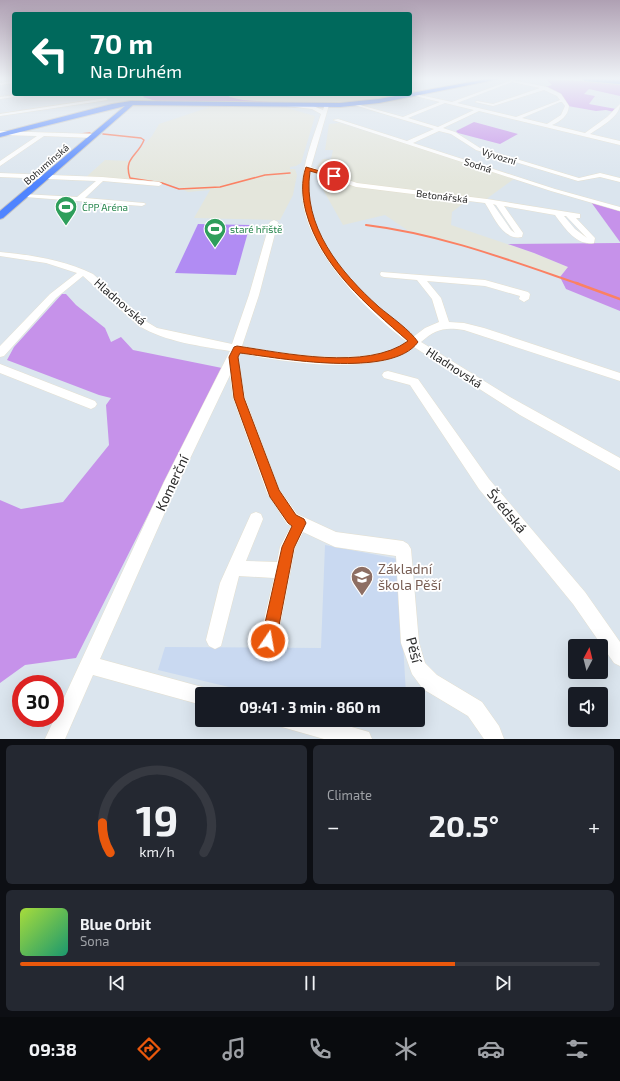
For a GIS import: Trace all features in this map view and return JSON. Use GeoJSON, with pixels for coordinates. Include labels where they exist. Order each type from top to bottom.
{"type":"FeatureCollection","features":[{"type":"Feature","properties":{"kind":"main road"},"geometry":{"type":"LineString","coordinates":[[2,134],[84,113]]}},
{"type":"Feature","properties":{"kind":"main road","name":"Bohumínská"},"geometry":{"type":"LineString","coordinates":[[0,216],[120,113]]}},
{"type":"Feature","properties":{"kind":"street","name":"Vývozní"},"geometry":{"type":"LineString","coordinates":[[385,113],[462,137],[470,146],[576,187]]}},
{"type":"Feature","properties":{"kind":"street"},"geometry":{"type":"LineString","coordinates":[[403,119],[416,113]]}},
{"type":"Feature","properties":{"kind":"street"},"geometry":{"type":"LineString","coordinates":[[408,142],[470,113]]}},
{"type":"Feature","properties":{"kind":"street"},"geometry":{"type":"LineString","coordinates":[[493,113],[620,143]]}},
{"type":"Feature","properties":{"kind":"street"},"geometry":{"type":"LineString","coordinates":[[516,119],[531,113]]}},
{"type":"Feature","properties":{"kind":"street"},"geometry":{"type":"LineString","coordinates":[[547,126],[563,117],[565,113]]}},
{"type":"Feature","properties":{"kind":"street"},"geometry":{"type":"LineString","coordinates":[[586,135],[614,113]]}},
{"type":"Feature","properties":{"kind":"street"},"geometry":{"type":"LineString","coordinates":[[324,114],[308,168],[305,186],[306,203],[314,228],[324,248],[343,274],[366,300],[414,342],[423,333],[435,327],[445,325],[475,330],[620,377]]}},
{"type":"Feature","properties":{"kind":"street","name":"Sodná"},"geometry":{"type":"LineString","coordinates":[[336,120],[408,142],[576,187],[620,209]]}},
{"type":"Feature","properties":{"kind":"street"},"geometry":{"type":"LineString","coordinates":[[2,134],[93,136]]}},
{"type":"Feature","properties":{"kind":"street"},"geometry":{"type":"LineString","coordinates":[[0,164],[42,135]]}},
{"type":"Feature","properties":{"kind":"street","name":"Betonářská"},"geometry":{"type":"LineString","coordinates":[[308,168],[356,185],[487,202],[498,203],[507,201],[577,216]]}},
{"type":"Feature","properties":{"kind":"street"},"geometry":{"type":"LineString","coordinates":[[0,175],[102,179],[159,184]]}},
{"type":"Feature","properties":{"kind":"street"},"geometry":{"type":"LineString","coordinates":[[576,187],[583,178],[600,175],[620,180]]}},
{"type":"Feature","properties":{"kind":"street"},"geometry":{"type":"LineString","coordinates":[[79,199],[102,179]]}},
{"type":"Feature","properties":{"kind":"street"},"geometry":{"type":"LineString","coordinates":[[25,195],[142,204]]}},
{"type":"Feature","properties":{"kind":"street"},"geometry":{"type":"LineString","coordinates":[[487,202],[508,232],[513,235],[519,235],[519,232],[498,203]]}},
{"type":"Feature","properties":{"kind":"street"},"geometry":{"type":"LineString","coordinates":[[557,212],[581,240],[587,242],[592,240],[568,214]]}},
{"type":"Feature","properties":{"kind":"street","name":"Komerční"},"geometry":{"type":"LineString","coordinates":[[55,739],[169,487],[235,354],[254,295],[274,222]]}},
{"type":"Feature","properties":{"kind":"street","name":"Hladnovská"},"geometry":{"type":"LineString","coordinates":[[0,254],[42,261],[83,272],[90,276],[143,324],[153,330],[235,354],[339,361],[369,359],[390,355],[402,350],[414,342],[514,407],[620,465]]}},
{"type":"Feature","properties":{"kind":"street","name":"Hladnovská"},"geometry":{"type":"LineString","coordinates":[[0,353],[54,296],[83,272]]}},
{"type":"Feature","properties":{"kind":"street"},"geometry":{"type":"LineString","coordinates":[[384,274],[485,283],[525,294],[524,299]]}},
{"type":"Feature","properties":{"kind":"street"},"geometry":{"type":"LineString","coordinates":[[420,278],[436,298],[445,325]]}},
{"type":"Feature","properties":{"kind":"street"},"geometry":{"type":"LineString","coordinates":[[235,354],[239,398],[274,494],[292,519],[300,523],[288,547],[268,641]]}},
{"type":"Feature","properties":{"kind":"street"},"geometry":{"type":"LineString","coordinates":[[0,368],[91,404]]}},
{"type":"Feature","properties":{"kind":"street","name":"Švédská"},"geometry":{"type":"LineString","coordinates":[[388,375],[414,382],[484,484],[580,598],[620,658]]}},
{"type":"Feature","properties":{"kind":"street"},"geometry":{"type":"LineString","coordinates":[[215,640],[228,584],[256,519]]}},
{"type":"Feature","properties":{"kind":"street","name":"Pěší"},"geometry":{"type":"LineString","coordinates":[[300,523],[335,539],[403,549],[410,643],[418,668],[430,682],[475,709],[492,733],[494,739]]}},
{"type":"Feature","properties":{"kind":"street"},"geometry":{"type":"LineString","coordinates":[[235,568],[283,570]]}},
{"type":"Feature","properties":{"kind":"street"},"geometry":{"type":"LineString","coordinates":[[88,665],[195,694]]}},
{"type":"Feature","properties":{"kind":"street"},"geometry":{"type":"LineString","coordinates":[[316,727],[362,739]]}},
{"type":"Feature","properties":{"kind":"shaded area"},"geometry":{"type":"Polygon","coordinates":[[[191,113],[306,113],[315,116],[301,163],[290,167],[290,169],[295,169],[297,175],[293,195],[280,220],[194,218],[210,190],[188,192],[176,186],[132,178],[129,181],[85,178],[105,160],[130,161],[152,136],[159,124],[191,113]]]}},
{"type":"Feature","properties":{"kind":"shaded area"},"geometry":{"type":"Polygon","coordinates":[[[474,122],[518,134],[500,144],[458,133],[456,131],[474,122]]]}},
{"type":"Feature","properties":{"kind":"shaded area"},"geometry":{"type":"Polygon","coordinates":[[[339,123],[515,178],[485,200],[365,185],[353,182],[341,174],[317,166],[323,159],[331,159],[333,150],[325,150],[329,124],[339,123]]]}},
{"type":"Feature","properties":{"kind":"shaded area"},"geometry":{"type":"Polygon","coordinates":[[[326,175],[356,186],[468,200],[452,212],[451,225],[534,253],[568,267],[560,277],[492,253],[407,230],[385,215],[343,225],[316,177],[326,175]]]}},
{"type":"Feature","properties":{"kind":"shaded area"},"geometry":{"type":"Polygon","coordinates":[[[591,202],[620,211],[620,242],[591,202]]]}},
{"type":"Feature","properties":{"kind":"shaded area","name":"staré hřiště"},"geometry":{"type":"Polygon","coordinates":[[[198,224],[250,225],[236,275],[175,273],[198,224]]]}},
{"type":"Feature","properties":{"kind":"shaded area"},"geometry":{"type":"Polygon","coordinates":[[[620,243],[620,311],[566,289],[560,277],[568,267],[508,244],[620,243]]]}},
{"type":"Feature","properties":{"kind":"shaded area"},"geometry":{"type":"Polygon","coordinates":[[[62,294],[66,294],[76,305],[105,328],[111,342],[121,337],[133,350],[222,368],[76,658],[25,665],[0,683],[0,500],[21,509],[63,502],[109,445],[106,405],[111,398],[99,395],[7,360],[14,347],[62,294]]]}},
{"type":"Feature","properties":{"kind":"shaded area","name":"Základní škola Pěší"},"geometry":{"type":"Polygon","coordinates":[[[325,545],[398,559],[406,687],[229,687],[158,670],[165,647],[321,648],[325,545]]]}},
{"type":"Feature","properties":{"kind":"waterway"},"geometry":{"type":"LineString","coordinates":[[80,134],[90,133]]}},
{"type":"Feature","properties":{"kind":"waterway"},"geometry":{"type":"LineString","coordinates":[[103,134],[141,138],[144,140],[128,166],[130,178],[162,183],[179,189],[220,187],[265,175],[290,173]]}},
{"type":"Feature","properties":{"kind":"waterway"},"geometry":{"type":"LineString","coordinates":[[366,225],[394,229],[447,241],[500,257],[579,284]]}},
{"type":"Feature","properties":{"kind":"waterway"},"geometry":{"type":"LineString","coordinates":[[576,283],[620,299]]}},
{"type":"Feature","properties":{"kind":"place","name":"ČPP Aréna"},"geometry":{"type":"Point","coordinates":[66,226]}},
{"type":"Feature","properties":{"kind":"place","name":"staré hřiště"},"geometry":{"type":"Point","coordinates":[215,248]}},
{"type":"Feature","properties":{"kind":"place","name":"Základní škola Pěší"},"geometry":{"type":"Point","coordinates":[362,596]}},
{"type":"Feature","properties":{"kind":"route"},"geometry":{"type":"LineString","coordinates":[[268,641],[288,547],[300,523],[292,519],[274,494],[239,398],[233,357],[237,350],[307,359],[339,361],[369,359],[390,355],[402,350],[414,342],[366,300],[343,274],[324,248],[314,228],[306,203],[305,186],[308,168],[334,176]]}}]}
